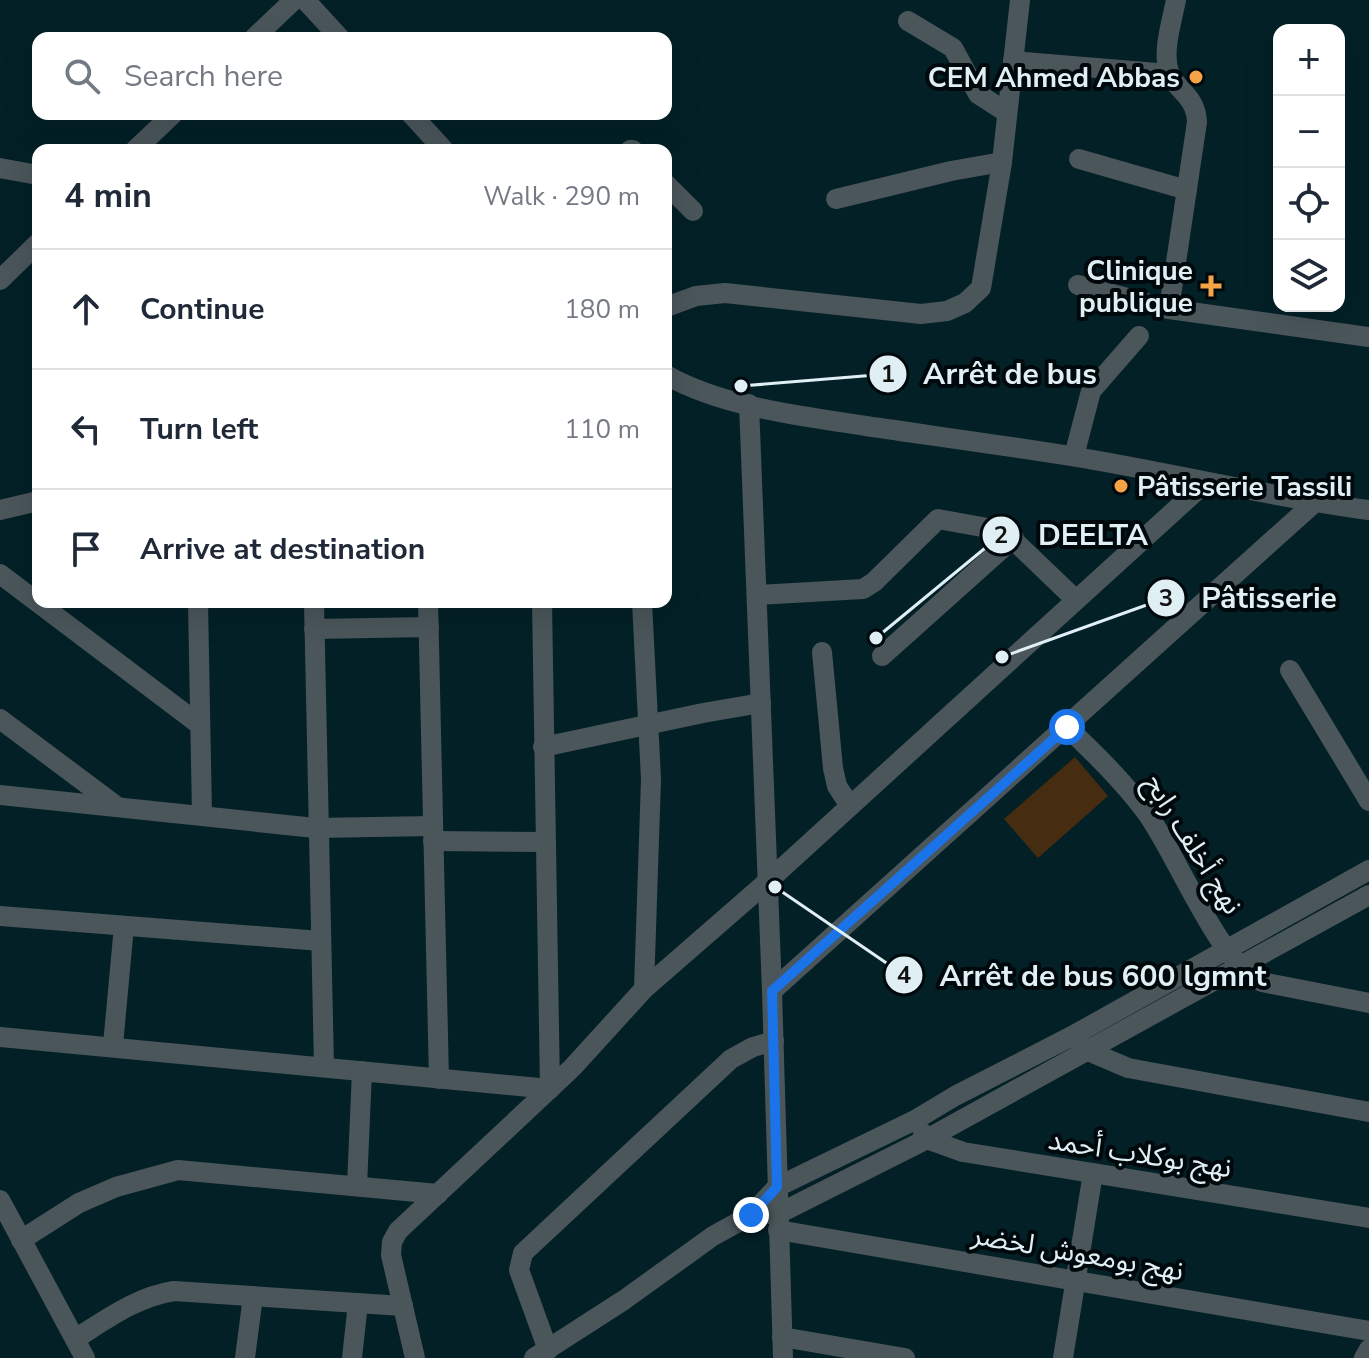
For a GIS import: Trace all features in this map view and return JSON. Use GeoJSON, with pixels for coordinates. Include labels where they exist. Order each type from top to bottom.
{"type":"FeatureCollection","features":[{"type":"Feature","properties":{"kind":"street"},"geometry":{"type":"LineString","coordinates":[[260,32],[294,0]]}},
{"type":"Feature","properties":{"kind":"street"},"geometry":{"type":"LineString","coordinates":[[305,0],[334,32]]}},
{"type":"Feature","properties":{"kind":"street"},"geometry":{"type":"LineString","coordinates":[[672,305],[696,296],[725,293],[921,314],[947,311],[965,303],[981,288],[1002,162],[1020,0]]}},
{"type":"Feature","properties":{"kind":"street"},"geometry":{"type":"LineString","coordinates":[[1169,309],[1197,111],[1169,74],[1167,53],[1176,0]]}},
{"type":"Feature","properties":{"kind":"street"},"geometry":{"type":"LineString","coordinates":[[908,21],[953,48],[978,94],[1006,112]]}},
{"type":"Feature","properties":{"kind":"street"},"geometry":{"type":"LineString","coordinates":[[1013,61],[1169,74]]}},
{"type":"Feature","properties":{"kind":"street"},"geometry":{"type":"LineString","coordinates":[[141,144],[167,120]]}},
{"type":"Feature","properties":{"kind":"street"},"geometry":{"type":"LineString","coordinates":[[416,120],[438,144]]}},
{"type":"Feature","properties":{"kind":"street"},"geometry":{"type":"LineString","coordinates":[[1079,159],[1187,190]]}},
{"type":"Feature","properties":{"kind":"street"},"geometry":{"type":"LineString","coordinates":[[836,199],[1002,162]]}},
{"type":"Feature","properties":{"kind":"street"},"geometry":{"type":"LineString","coordinates":[[0,168],[32,174]]}},
{"type":"Feature","properties":{"kind":"street"},"geometry":{"type":"LineString","coordinates":[[672,190],[693,211]]}},
{"type":"Feature","properties":{"kind":"street"},"geometry":{"type":"LineString","coordinates":[[0,280],[32,249]]}},
{"type":"Feature","properties":{"kind":"street"},"geometry":{"type":"LineString","coordinates":[[1078,285],[1169,309],[1369,337]]}},
{"type":"Feature","properties":{"kind":"street"},"geometry":{"type":"LineString","coordinates":[[1074,456],[1091,391],[1139,336]]}},
{"type":"Feature","properties":{"kind":"street"},"geometry":{"type":"LineString","coordinates":[[672,378],[749,404],[803,416],[1074,456],[1314,503],[1369,510]]}},
{"type":"Feature","properties":{"kind":"street"},"geometry":{"type":"LineString","coordinates":[[749,404],[774,1041],[782,1348],[905,1358]]}},
{"type":"Feature","properties":{"kind":"street"},"geometry":{"type":"LineString","coordinates":[[415,1358],[391,1255],[392,1242],[398,1231],[550,1089],[644,989],[768,881],[1206,482]]}},
{"type":"Feature","properties":{"kind":"street"},"geometry":{"type":"LineString","coordinates":[[0,510],[32,499]]}},
{"type":"Feature","properties":{"kind":"street"},"geometry":{"type":"LineString","coordinates":[[772,991],[1314,503]]}},
{"type":"Feature","properties":{"kind":"street"},"geometry":{"type":"LineString","coordinates":[[757,595],[863,589],[938,519],[1004,531],[1076,600]]}},
{"type":"Feature","properties":{"kind":"street"},"geometry":{"type":"LineString","coordinates":[[882,656],[1014,538]]}},
{"type":"Feature","properties":{"kind":"street"},"geometry":{"type":"LineString","coordinates":[[0,574],[32,598]]}},
{"type":"Feature","properties":{"kind":"street"},"geometry":{"type":"LineString","coordinates":[[45,608],[200,725]]}},
{"type":"Feature","properties":{"kind":"street"},"geometry":{"type":"LineString","coordinates":[[198,608],[202,815]]}},
{"type":"Feature","properties":{"kind":"street"},"geometry":{"type":"LineString","coordinates":[[314,608],[324,1067]]}},
{"type":"Feature","properties":{"kind":"street"},"geometry":{"type":"LineString","coordinates":[[428,608],[439,1079]]}},
{"type":"Feature","properties":{"kind":"street"},"geometry":{"type":"LineString","coordinates":[[542,608],[550,1089]]}},
{"type":"Feature","properties":{"kind":"street"},"geometry":{"type":"LineString","coordinates":[[642,608],[651,779],[644,989]]}},
{"type":"Feature","properties":{"kind":"street"},"geometry":{"type":"LineString","coordinates":[[314,629],[429,627]]}},
{"type":"Feature","properties":{"kind":"street"},"geometry":{"type":"LineString","coordinates":[[822,652],[833,768],[837,786],[850,806]]}},
{"type":"Feature","properties":{"kind":"street"},"geometry":{"type":"LineString","coordinates":[[1290,670],[1369,801]]}},
{"type":"Feature","properties":{"kind":"street"},"geometry":{"type":"LineString","coordinates":[[543,747],[761,703]]}},
{"type":"Feature","properties":{"kind":"street"},"geometry":{"type":"LineString","coordinates":[[0,719],[115,805]]}},
{"type":"Feature","properties":{"kind":"street","name":"نهج أخلف رابح"},"geometry":{"type":"LineString","coordinates":[[1067,727],[1115,773],[1148,815],[1226,950],[1251,978],[1369,1003]]}},
{"type":"Feature","properties":{"kind":"street"},"geometry":{"type":"LineString","coordinates":[[0,795],[319,828],[546,842]]}},
{"type":"Feature","properties":{"kind":"street"},"geometry":{"type":"LineString","coordinates":[[751,1215],[778,1222],[927,1139],[1226,950],[1369,870]]}},
{"type":"Feature","properties":{"kind":"street"},"geometry":{"type":"LineString","coordinates":[[774,1041],[753,1047],[731,1059],[523,1253],[519,1270],[541,1354],[624,1300],[713,1236],[751,1215],[777,1187],[915,1120],[955,1096],[1241,968],[1369,895]]}},
{"type":"Feature","properties":{"kind":"street"},"geometry":{"type":"LineString","coordinates":[[0,916],[321,941]]}},
{"type":"Feature","properties":{"kind":"street"},"geometry":{"type":"LineString","coordinates":[[113,1045],[124,926]]}},
{"type":"Feature","properties":{"kind":"street"},"geometry":{"type":"LineString","coordinates":[[0,1037],[113,1045],[550,1089]]}},
{"type":"Feature","properties":{"kind":"street"},"geometry":{"type":"LineString","coordinates":[[1079,1043],[1128,1068],[1369,1112]]}},
{"type":"Feature","properties":{"kind":"street"},"geometry":{"type":"LineString","coordinates":[[357,1186],[362,1071]]}},
{"type":"Feature","properties":{"kind":"street"},"geometry":{"type":"LineString","coordinates":[[915,1120],[927,1139]]}},
{"type":"Feature","properties":{"kind":"street","name":"نهج بوكلاب أحمد"},"geometry":{"type":"LineString","coordinates":[[927,1139],[963,1152],[1369,1218]]}},
{"type":"Feature","properties":{"kind":"street"},"geometry":{"type":"LineString","coordinates":[[21,1240],[79,1203],[116,1187],[178,1170],[438,1194]]}},
{"type":"Feature","properties":{"kind":"street"},"geometry":{"type":"LineString","coordinates":[[1063,1358],[1093,1173]]}},
{"type":"Feature","properties":{"kind":"street"},"geometry":{"type":"LineString","coordinates":[[0,1200],[85,1358]]}},
{"type":"Feature","properties":{"kind":"street","name":"نهج بومعوش لخضر"},"geometry":{"type":"LineString","coordinates":[[778,1222],[1369,1331]]}},
{"type":"Feature","properties":{"kind":"street"},"geometry":{"type":"LineString","coordinates":[[75,1339],[132,1303],[152,1294],[174,1291],[403,1306]]}},
{"type":"Feature","properties":{"kind":"street"},"geometry":{"type":"LineString","coordinates":[[245,1358],[253,1296]]}},
{"type":"Feature","properties":{"kind":"street"},"geometry":{"type":"LineString","coordinates":[[352,1358],[358,1303]]}},
{"type":"Feature","properties":{"kind":"street"},"geometry":{"type":"LineString","coordinates":[[1364,1358],[1369,1349]]}},
{"type":"Feature","properties":{"kind":"shaded area"},"geometry":{"type":"Polygon","coordinates":[[[1075,757],[1108,796],[1038,858],[1004,819],[1075,757]]]}},
{"type":"Feature","properties":{"kind":"place","name":"CEM Ahmed Abbas"},"geometry":{"type":"Point","coordinates":[1196,77]}},
{"type":"Feature","properties":{"kind":"place","name":"Clinique publique"},"geometry":{"type":"Point","coordinates":[1211,286]}},
{"type":"Feature","properties":{"kind":"place","name":"Arrêt de bus"},"geometry":{"type":"Point","coordinates":[741,386]}},
{"type":"Feature","properties":{"kind":"place","name":"Pâtisserie Tassili"},"geometry":{"type":"Point","coordinates":[1121,486]}},
{"type":"Feature","properties":{"kind":"place","name":"DEELTA"},"geometry":{"type":"Point","coordinates":[876,638]}},
{"type":"Feature","properties":{"kind":"place","name":"Pâtisserie"},"geometry":{"type":"Point","coordinates":[1002,657]}},
{"type":"Feature","properties":{"kind":"place","name":"Arrêt de bus 600 lgmnt"},"geometry":{"type":"Point","coordinates":[775,887]}},
{"type":"Feature","properties":{"kind":"route"},"geometry":{"type":"LineString","coordinates":[[751,1215],[777,1187],[772,991],[1067,727]]}}]}
